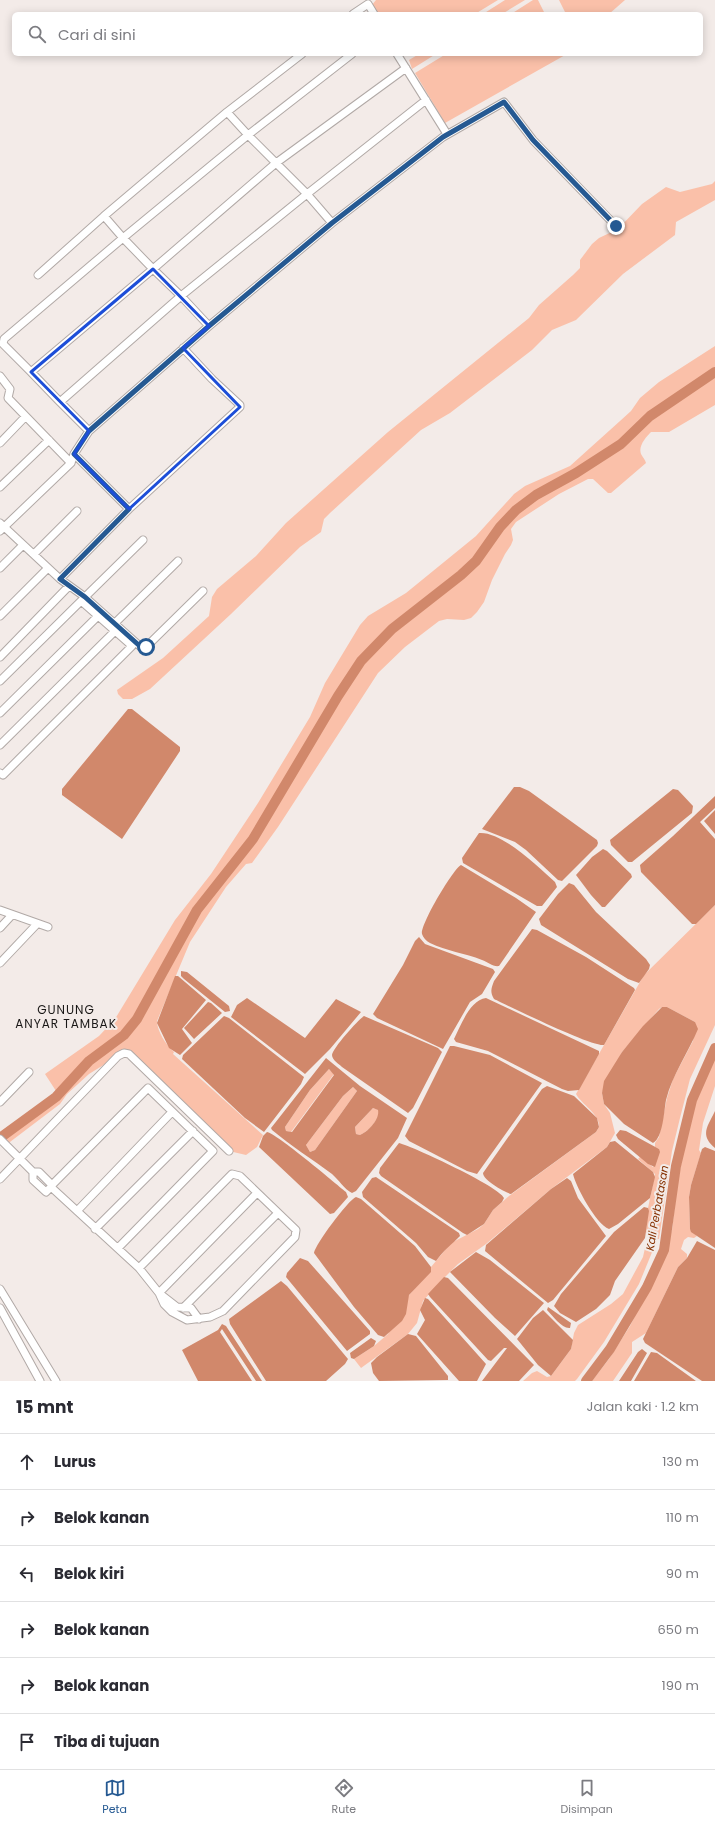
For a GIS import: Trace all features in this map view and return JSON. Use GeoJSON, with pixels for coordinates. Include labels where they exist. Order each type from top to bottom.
{"type":"FeatureCollection","features":[{"type":"Feature","properties":{"kind":"street"},"geometry":{"type":"LineString","coordinates":[[356,12],[368,4],[373,12]]}},
{"type":"Feature","properties":{"kind":"street"},"geometry":{"type":"LineString","coordinates":[[38,276],[104,216],[227,112],[299,56]]}},
{"type":"Feature","properties":{"kind":"street"},"geometry":{"type":"LineString","coordinates":[[89,431],[3,344],[4,339],[123,238],[248,136],[349,56]]}},
{"type":"Feature","properties":{"kind":"street"},"geometry":{"type":"LineString","coordinates":[[398,56],[447,134]]}},
{"type":"Feature","properties":{"kind":"street"},"geometry":{"type":"LineString","coordinates":[[31,372],[276,163],[406,68]]}},
{"type":"Feature","properties":{"kind":"street"},"geometry":{"type":"LineString","coordinates":[[60,402],[181,296],[306,194],[426,100]]}},
{"type":"Feature","properties":{"kind":"street"},"geometry":{"type":"LineString","coordinates":[[0,773],[3,776],[132,646],[85,597],[60,579],[34,554],[1,527],[71,462],[74,454],[89,431],[183,348],[332,223],[447,134],[504,102],[533,140],[616,226]]}},
{"type":"Feature","properties":{"kind":"street"},"geometry":{"type":"LineString","coordinates":[[227,112],[248,136],[306,194],[332,223]]}},
{"type":"Feature","properties":{"kind":"street"},"geometry":{"type":"LineString","coordinates":[[104,216],[123,238],[209,326]]}},
{"type":"Feature","properties":{"kind":"street"},"geometry":{"type":"LineString","coordinates":[[60,579],[129,509],[240,407],[240,405],[212,379],[183,348]]}},
{"type":"Feature","properties":{"kind":"street"},"geometry":{"type":"LineString","coordinates":[[0,376],[10,389],[8,398],[25,417],[71,462]]}},
{"type":"Feature","properties":{"kind":"street"},"geometry":{"type":"LineString","coordinates":[[0,443],[25,417]]}},
{"type":"Feature","properties":{"kind":"street"},"geometry":{"type":"LineString","coordinates":[[0,487],[49,440]]}},
{"type":"Feature","properties":{"kind":"street"},"geometry":{"type":"LineString","coordinates":[[74,454],[129,509]]}},
{"type":"Feature","properties":{"kind":"street"},"geometry":{"type":"LineString","coordinates":[[34,554],[77,511]]}},
{"type":"Feature","properties":{"kind":"street"},"geometry":{"type":"LineString","coordinates":[[85,597],[143,540]]}},
{"type":"Feature","properties":{"kind":"street"},"geometry":{"type":"LineString","coordinates":[[0,568],[23,545]]}},
{"type":"Feature","properties":{"kind":"street"},"geometry":{"type":"LineString","coordinates":[[0,745],[178,561]]}},
{"type":"Feature","properties":{"kind":"street"},"geometry":{"type":"LineString","coordinates":[[0,616],[48,568]]}},
{"type":"Feature","properties":{"kind":"street"},"geometry":{"type":"LineString","coordinates":[[0,657],[69,586]]}},
{"type":"Feature","properties":{"kind":"street"},"geometry":{"type":"LineString","coordinates":[[0,681],[81,601],[98,616],[142,648],[146,647],[203,591]]}},
{"type":"Feature","properties":{"kind":"street"},"geometry":{"type":"LineString","coordinates":[[0,713],[98,616]]}},
{"type":"Feature","properties":{"kind":"street"},"geometry":{"type":"LineString","coordinates":[[0,910],[48,927]]}},
{"type":"Feature","properties":{"kind":"street"},"geometry":{"type":"LineString","coordinates":[[0,928],[12,915]]}},
{"type":"Feature","properties":{"kind":"street"},"geometry":{"type":"LineString","coordinates":[[0,963],[37,924]]}},
{"type":"Feature","properties":{"kind":"street"},"geometry":{"type":"LineString","coordinates":[[0,1179],[118,1056],[124,1053],[129,1054],[229,1151]]}},
{"type":"Feature","properties":{"kind":"street"},"geometry":{"type":"LineString","coordinates":[[1,1099],[29,1072]]}},
{"type":"Feature","properties":{"kind":"street"},"geometry":{"type":"LineString","coordinates":[[0,1139],[33,1172],[33,1180],[46,1192],[148,1088],[213,1151],[118,1248]]}},
{"type":"Feature","properties":{"kind":"street"},"geometry":{"type":"LineString","coordinates":[[76,1211],[172,1112]]}},
{"type":"Feature","properties":{"kind":"street"},"geometry":{"type":"LineString","coordinates":[[95,1229],[193,1131]]}},
{"type":"Feature","properties":{"kind":"street"},"geometry":{"type":"LineString","coordinates":[[52,1186],[95,1229],[139,1268],[159,1293],[164,1304],[172,1312],[187,1320],[210,1317],[223,1310],[295,1238],[296,1230],[240,1176],[232,1174],[139,1268]]}},
{"type":"Feature","properties":{"kind":"street"},"geometry":{"type":"LineString","coordinates":[[159,1293],[257,1193]]}},
{"type":"Feature","properties":{"kind":"street"},"geometry":{"type":"LineString","coordinates":[[183,1308],[278,1213]]}},
{"type":"Feature","properties":{"kind":"street"},"geometry":{"type":"LineString","coordinates":[[0,1289],[56,1381]]}},
{"type":"Feature","properties":{"kind":"street"},"geometry":{"type":"LineString","coordinates":[[159,1293],[177,1306],[191,1308],[199,1319]]}},
{"type":"Feature","properties":{"kind":"street"},"geometry":{"type":"LineString","coordinates":[[0,1308],[39,1381],[50,1373]]}},
{"type":"Feature","properties":{"kind":"highlighted area"},"geometry":{"type":"Polygon","coordinates":[[[153,269],[209,326],[183,348],[240,407],[129,509],[74,454],[89,431],[31,372],[153,269]]]}},
{"type":"Feature","properties":{"kind":"shaded area"},"geometry":{"type":"Polygon","coordinates":[[[376,0],[498,0],[478,12],[376,12],[372,5],[376,0]]]}},
{"type":"Feature","properties":{"kind":"shaded area"},"geometry":{"type":"Polygon","coordinates":[[[505,0],[525,0],[505,12],[486,12],[505,0]]]}},
{"type":"Feature","properties":{"kind":"shaded area"},"geometry":{"type":"Polygon","coordinates":[[[533,0],[538,0],[544,12],[514,12],[533,0]]]}},
{"type":"Feature","properties":{"kind":"shaded area"},"geometry":{"type":"Polygon","coordinates":[[[559,0],[625,0],[611,12],[565,12],[559,0]]]}},
{"type":"Feature","properties":{"kind":"shaded area"},"geometry":{"type":"Polygon","coordinates":[[[416,56],[433,56],[412,69],[409,60],[416,56]]]}},
{"type":"Feature","properties":{"kind":"shaded area"},"geometry":{"type":"Polygon","coordinates":[[[443,56],[563,56],[445,123],[415,73],[443,56]]]}},
{"type":"Feature","properties":{"kind":"shaded area"},"geometry":{"type":"Polygon","coordinates":[[[715,181],[715,200],[676,222],[675,235],[623,274],[576,320],[552,330],[532,350],[450,413],[421,430],[324,519],[321,532],[300,547],[231,614],[150,689],[132,699],[123,699],[118,694],[117,690],[163,658],[209,616],[212,597],[217,589],[256,556],[286,523],[388,432],[529,318],[539,305],[580,268],[580,260],[592,244],[599,238],[618,229],[642,204],[666,187],[680,192],[712,184],[715,181]]]}},
{"type":"Feature","properties":{"kind":"shaded area"},"geometry":{"type":"Polygon","coordinates":[[[715,346],[715,405],[669,432],[651,432],[645,439],[640,451],[646,463],[611,493],[608,493],[593,479],[588,479],[559,494],[516,522],[511,529],[513,540],[511,545],[492,580],[484,602],[477,612],[471,618],[464,620],[447,619],[439,621],[405,647],[378,673],[278,827],[252,863],[246,864],[226,887],[190,942],[157,1021],[157,1025],[165,1042],[174,1052],[173,1054],[263,1135],[257,1147],[246,1155],[229,1151],[129,1054],[118,1056],[89,1074],[67,1094],[60,1104],[6,1145],[0,1139],[0,1132],[56,1091],[45,1074],[99,1036],[115,1019],[175,920],[211,874],[258,803],[310,717],[325,683],[360,625],[368,616],[406,593],[476,536],[514,494],[525,486],[570,466],[631,411],[640,398],[659,382],[715,346]]]}},
{"type":"Feature","properties":{"kind":"shaded area"},"geometry":{"type":"Polygon","coordinates":[[[128,709],[132,709],[180,747],[180,751],[122,839],[62,795],[62,789],[128,709]]]}},
{"type":"Feature","properties":{"kind":"shaded area"},"geometry":{"type":"Polygon","coordinates":[[[514,787],[520,787],[529,791],[597,840],[597,846],[562,881],[558,880],[526,850],[515,842],[482,829],[514,787]]]}},
{"type":"Feature","properties":{"kind":"shaded area"},"geometry":{"type":"Polygon","coordinates":[[[673,789],[678,790],[693,806],[692,813],[632,862],[628,862],[611,845],[610,840],[673,789]]]}},
{"type":"Feature","properties":{"kind":"shaded area"},"geometry":{"type":"Polygon","coordinates":[[[715,796],[715,808],[700,822],[715,839],[715,905],[696,924],[692,924],[641,872],[640,865],[715,796]]]}},
{"type":"Feature","properties":{"kind":"shaded area"},"geometry":{"type":"Polygon","coordinates":[[[715,810],[715,834],[704,821],[715,810]]]}},
{"type":"Feature","properties":{"kind":"shaded area"},"geometry":{"type":"Polygon","coordinates":[[[479,833],[488,834],[509,844],[530,859],[555,882],[557,887],[542,906],[537,906],[463,863],[462,858],[479,833]]]}},
{"type":"Feature","properties":{"kind":"shaded area"},"geometry":{"type":"Polygon","coordinates":[[[603,849],[631,874],[632,877],[605,907],[602,907],[591,895],[576,875],[592,857],[603,849]]]}},
{"type":"Feature","properties":{"kind":"shaded area"},"geometry":{"type":"Polygon","coordinates":[[[461,865],[516,898],[536,912],[499,966],[495,966],[476,958],[436,946],[427,941],[422,934],[431,909],[451,876],[461,865]]]}},
{"type":"Feature","properties":{"kind":"shaded area"},"geometry":{"type":"Polygon","coordinates":[[[569,883],[574,885],[596,912],[646,959],[650,965],[649,969],[639,983],[628,979],[541,925],[539,919],[558,894],[569,883]]]}},
{"type":"Feature","properties":{"kind":"shaded area"},"geometry":{"type":"Polygon","coordinates":[[[715,905],[715,1025],[690,1079],[672,1151],[659,1239],[654,1239],[646,1233],[648,1208],[655,1174],[638,1159],[640,1157],[653,1167],[659,1149],[655,1147],[655,1143],[659,1137],[667,1098],[673,1079],[693,1041],[695,1022],[667,1007],[662,1007],[659,1009],[622,1052],[602,1093],[604,1104],[610,1113],[615,1133],[607,1147],[551,1189],[486,1244],[458,1264],[423,1301],[417,1323],[408,1334],[361,1368],[354,1359],[374,1346],[388,1334],[409,1295],[431,1270],[431,1267],[451,1243],[478,1229],[484,1224],[493,1210],[509,1196],[596,1132],[599,1127],[597,1118],[576,1094],[644,975],[715,905]]]}},
{"type":"Feature","properties":{"kind":"shaded area"},"geometry":{"type":"Polygon","coordinates":[[[532,929],[537,930],[586,957],[634,988],[635,990],[604,1045],[584,1040],[494,999],[491,990],[494,981],[532,929]]]}},
{"type":"Feature","properties":{"kind":"shaded area"},"geometry":{"type":"Polygon","coordinates":[[[419,937],[425,944],[493,969],[495,972],[482,994],[470,1002],[443,1049],[377,1018],[373,1014],[403,965],[415,941],[419,937]]]}},
{"type":"Feature","properties":{"kind":"shaded area"},"geometry":{"type":"Polygon","coordinates":[[[181,971],[187,972],[229,1006],[230,1011],[225,1012],[184,979],[181,976],[181,971]]]}},
{"type":"Feature","properties":{"kind":"shaded area"},"geometry":{"type":"Polygon","coordinates":[[[175,976],[178,976],[206,1000],[182,1029],[192,1043],[180,1055],[169,1048],[157,1023],[175,976]]]}},
{"type":"Feature","properties":{"kind":"shaded area"},"geometry":{"type":"Polygon","coordinates":[[[247,998],[305,1038],[336,999],[361,1012],[330,1049],[305,1074],[231,1017],[237,1005],[247,998]]]}},
{"type":"Feature","properties":{"kind":"shaded area"},"geometry":{"type":"Polygon","coordinates":[[[486,998],[599,1051],[599,1054],[579,1090],[568,1091],[562,1089],[488,1051],[456,1042],[454,1039],[463,1020],[471,1008],[475,1003],[486,998]]]}},
{"type":"Feature","properties":{"kind":"shaded area"},"geometry":{"type":"Polygon","coordinates":[[[208,1002],[222,1013],[194,1039],[184,1028],[208,1002]]]}},
{"type":"Feature","properties":{"kind":"shaded area"},"geometry":{"type":"Polygon","coordinates":[[[662,1007],[667,1007],[695,1022],[698,1029],[672,1082],[666,1100],[661,1130],[659,1136],[653,1143],[624,1124],[604,1104],[602,1093],[604,1081],[622,1052],[643,1026],[662,1007]]]}},
{"type":"Feature","properties":{"kind":"shaded area"},"geometry":{"type":"Polygon","coordinates":[[[224,1016],[229,1018],[304,1077],[301,1084],[264,1132],[245,1118],[182,1059],[183,1055],[224,1016]]]}},
{"type":"Feature","properties":{"kind":"shaded area"},"geometry":{"type":"Polygon","coordinates":[[[364,1016],[438,1048],[442,1052],[413,1108],[408,1113],[342,1067],[332,1057],[333,1052],[341,1041],[364,1016]]]}},
{"type":"Feature","properties":{"kind":"shaded area"},"geometry":{"type":"Polygon","coordinates":[[[450,1046],[490,1055],[542,1083],[477,1174],[467,1171],[409,1141],[405,1136],[450,1046]]]}},
{"type":"Feature","properties":{"kind":"shaded area"},"geometry":{"type":"Polygon","coordinates":[[[715,1055],[715,1086],[703,1123],[699,1150],[701,1153],[691,1185],[689,1197],[690,1229],[697,1236],[694,1238],[688,1237],[684,1240],[681,1249],[687,1254],[687,1258],[678,1267],[646,1333],[632,1342],[632,1353],[613,1381],[592,1381],[609,1359],[630,1326],[663,1259],[668,1238],[672,1230],[677,1187],[688,1126],[700,1087],[715,1055]]]}},
{"type":"Feature","properties":{"kind":"shaded area"},"geometry":{"type":"Polygon","coordinates":[[[326,1058],[360,1086],[407,1118],[398,1138],[356,1191],[352,1193],[346,1189],[332,1174],[287,1142],[271,1128],[326,1058]],[[329,1069],[310,1090],[285,1127],[286,1131],[292,1132],[334,1075],[329,1069]],[[353,1087],[343,1096],[306,1145],[310,1152],[315,1150],[357,1091],[353,1087]],[[373,1108],[355,1127],[356,1134],[360,1135],[366,1131],[373,1125],[378,1114],[378,1110],[373,1108]]]}},
{"type":"Feature","properties":{"kind":"shaded area"},"geometry":{"type":"Polygon","coordinates":[[[329,1069],[334,1074],[291,1132],[286,1131],[285,1127],[310,1090],[329,1069]]]}},
{"type":"Feature","properties":{"kind":"shaded area"},"geometry":{"type":"Polygon","coordinates":[[[547,1086],[574,1096],[597,1118],[599,1127],[596,1132],[511,1194],[486,1179],[483,1173],[542,1089],[547,1086]]]}},
{"type":"Feature","properties":{"kind":"shaded area"},"geometry":{"type":"Polygon","coordinates":[[[353,1087],[357,1091],[315,1150],[310,1152],[306,1145],[343,1096],[353,1087]]]}},
{"type":"Feature","properties":{"kind":"shaded area"},"geometry":{"type":"Polygon","coordinates":[[[373,1108],[379,1110],[376,1121],[370,1128],[360,1135],[356,1134],[355,1127],[373,1108]]]}},
{"type":"Feature","properties":{"kind":"shaded area"},"geometry":{"type":"Polygon","coordinates":[[[715,1111],[715,1148],[707,1139],[706,1130],[715,1111]]]}},
{"type":"Feature","properties":{"kind":"shaded area"},"geometry":{"type":"Polygon","coordinates":[[[620,1130],[626,1131],[659,1149],[660,1152],[655,1167],[648,1164],[618,1139],[616,1135],[620,1130]]]}},
{"type":"Feature","properties":{"kind":"shaded area"},"geometry":{"type":"Polygon","coordinates":[[[267,1132],[273,1134],[293,1149],[346,1192],[348,1197],[334,1213],[330,1214],[259,1147],[263,1136],[267,1132]]]}},
{"type":"Feature","properties":{"kind":"shaded area"},"geometry":{"type":"Polygon","coordinates":[[[615,1141],[653,1172],[655,1177],[650,1198],[618,1224],[609,1229],[598,1220],[593,1213],[582,1196],[573,1174],[607,1147],[610,1142],[615,1141]]]}},
{"type":"Feature","properties":{"kind":"shaded area"},"geometry":{"type":"Polygon","coordinates":[[[399,1143],[438,1159],[488,1185],[504,1198],[502,1202],[493,1210],[484,1224],[467,1235],[463,1233],[381,1176],[379,1173],[380,1168],[399,1143]]]}},
{"type":"Feature","properties":{"kind":"shaded area"},"geometry":{"type":"Polygon","coordinates":[[[705,1147],[715,1151],[715,1248],[691,1232],[690,1229],[689,1197],[691,1185],[702,1149],[705,1147]]]}},
{"type":"Feature","properties":{"kind":"shaded area"},"geometry":{"type":"Polygon","coordinates":[[[376,1177],[459,1233],[460,1236],[436,1261],[428,1257],[416,1243],[363,1197],[362,1192],[372,1178],[376,1177]]]}},
{"type":"Feature","properties":{"kind":"shaded area"},"geometry":{"type":"Polygon","coordinates":[[[567,1178],[571,1181],[578,1198],[606,1236],[553,1300],[548,1303],[485,1251],[486,1245],[551,1189],[567,1178]]]}},
{"type":"Feature","properties":{"kind":"shaded area"},"geometry":{"type":"Polygon","coordinates":[[[356,1197],[361,1199],[415,1246],[431,1267],[431,1272],[409,1295],[406,1314],[402,1321],[384,1337],[378,1335],[354,1307],[314,1253],[332,1223],[346,1206],[356,1197]]]}},
{"type":"Feature","properties":{"kind":"shaded area"},"geometry":{"type":"Polygon","coordinates":[[[644,1207],[648,1208],[649,1211],[645,1238],[615,1281],[610,1295],[596,1309],[576,1322],[560,1313],[554,1306],[561,1294],[614,1232],[644,1207]]]}},
{"type":"Feature","properties":{"kind":"shaded area"},"geometry":{"type":"Polygon","coordinates":[[[697,1241],[715,1250],[715,1381],[702,1381],[645,1343],[643,1339],[678,1267],[687,1258],[697,1241]]]}},
{"type":"Feature","properties":{"kind":"shaded area"},"geometry":{"type":"Polygon","coordinates":[[[650,1243],[655,1245],[639,1284],[604,1342],[577,1379],[575,1381],[523,1381],[532,1373],[537,1371],[547,1377],[551,1376],[571,1349],[574,1333],[578,1325],[611,1304],[623,1294],[643,1257],[645,1248],[650,1243]]]}},
{"type":"Feature","properties":{"kind":"shaded area"},"geometry":{"type":"Polygon","coordinates":[[[476,1252],[490,1260],[544,1303],[515,1336],[495,1318],[450,1272],[476,1252]]]}},
{"type":"Feature","properties":{"kind":"shaded area"},"geometry":{"type":"Polygon","coordinates":[[[300,1258],[308,1261],[370,1331],[370,1334],[347,1351],[286,1277],[287,1273],[300,1258]]]}},
{"type":"Feature","properties":{"kind":"shaded area"},"geometry":{"type":"Polygon","coordinates":[[[444,1277],[448,1278],[534,1365],[519,1381],[482,1381],[507,1348],[504,1348],[491,1361],[488,1360],[430,1297],[428,1294],[444,1277]]]}},
{"type":"Feature","properties":{"kind":"shaded area"},"geometry":{"type":"Polygon","coordinates":[[[281,1281],[287,1286],[348,1359],[345,1364],[326,1381],[266,1381],[230,1324],[229,1319],[281,1281]]]}},
{"type":"Feature","properties":{"kind":"shaded area"},"geometry":{"type":"Polygon","coordinates":[[[425,1298],[428,1299],[486,1364],[477,1381],[459,1381],[417,1334],[425,1320],[420,1310],[425,1298]]]}},
{"type":"Feature","properties":{"kind":"shaded area"},"geometry":{"type":"Polygon","coordinates":[[[548,1307],[571,1323],[570,1328],[567,1328],[558,1322],[547,1310],[548,1307]]]}},
{"type":"Feature","properties":{"kind":"shaded area"},"geometry":{"type":"Polygon","coordinates":[[[543,1310],[573,1340],[571,1349],[551,1376],[538,1365],[517,1339],[533,1318],[543,1310]]]}},
{"type":"Feature","properties":{"kind":"shaded area"},"geometry":{"type":"Polygon","coordinates":[[[222,1324],[226,1326],[262,1381],[256,1381],[222,1329],[220,1332],[252,1381],[198,1381],[182,1350],[218,1330],[222,1324]]]}},
{"type":"Feature","properties":{"kind":"shaded area"},"geometry":{"type":"Polygon","coordinates":[[[408,1334],[416,1336],[448,1376],[448,1380],[379,1381],[373,1373],[371,1363],[408,1334]]]}},
{"type":"Feature","properties":{"kind":"shaded area"},"geometry":{"type":"Polygon","coordinates":[[[371,1338],[376,1341],[374,1346],[354,1359],[351,1358],[350,1353],[371,1338]]]}},
{"type":"Feature","properties":{"kind":"shaded area"},"geometry":{"type":"Polygon","coordinates":[[[642,1349],[647,1353],[631,1381],[619,1381],[638,1352],[642,1349]]]}},
{"type":"Feature","properties":{"kind":"shaded area"},"geometry":{"type":"Polygon","coordinates":[[[651,1352],[657,1353],[696,1381],[634,1381],[651,1352]]]}},
{"type":"Feature","properties":{"kind":"waterway"},"geometry":{"type":"LineString","coordinates":[[0,1138],[56,1097],[89,1061],[124,1035],[137,1019],[197,910],[253,839],[338,696],[361,661],[392,629],[461,575],[476,561],[500,527],[516,510],[536,495],[576,473],[621,444],[650,416],[715,372]]}},
{"type":"Feature","properties":{"kind":"waterway","name":"Kali Perbatasan"},"geometry":{"type":"LineString","coordinates":[[586,1381],[610,1349],[647,1287],[664,1250],[676,1166],[692,1100],[715,1048]]}},
{"type":"Feature","properties":{"kind":"district","name":"GUNUNG ANYAR TAMBAK"},"geometry":{"type":"Point","coordinates":[66,1017]}},
{"type":"Feature","properties":{"kind":"route"},"geometry":{"type":"LineString","coordinates":[[146,647],[142,648],[85,597],[60,579],[129,509],[104,486],[74,454],[89,431],[209,326],[332,223],[447,134],[504,102],[533,140],[616,226]]}}]}
